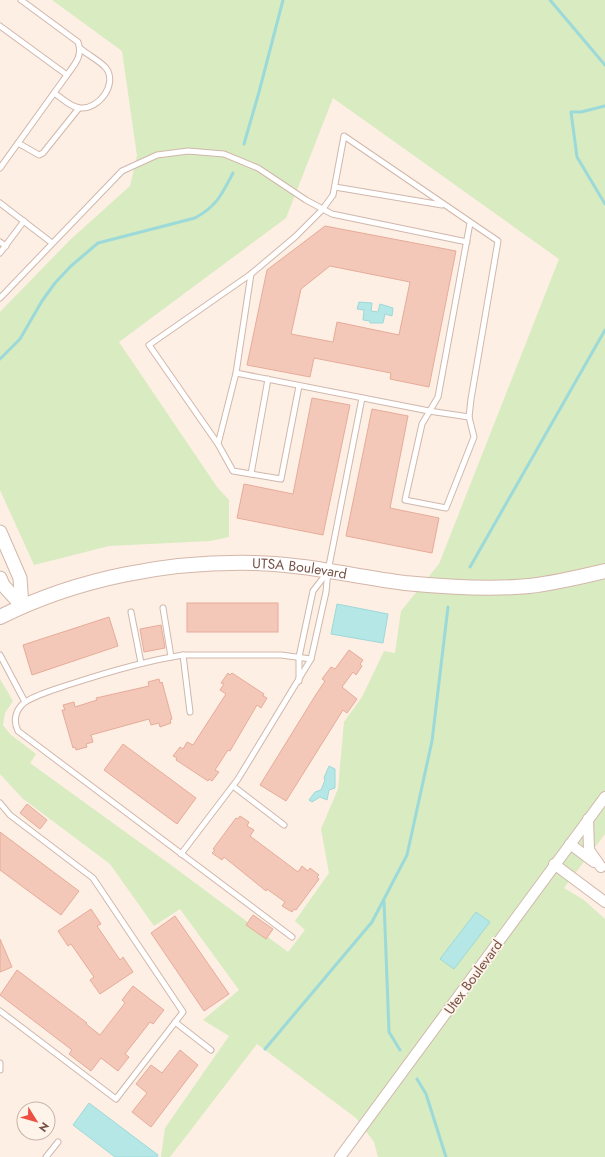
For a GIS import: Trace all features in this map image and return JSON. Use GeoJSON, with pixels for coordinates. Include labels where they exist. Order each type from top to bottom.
{"type":"FeatureCollection","features":[{"type":"Feature","properties":{"kind":"main road","name":"UTSA Boulevard"},"geometry":{"type":"LineString","coordinates":[[0,617],[22,606],[84,584],[165,567],[204,563],[256,563],[461,588],[528,586],[569,580],[605,571]]}},
{"type":"Feature","properties":{"kind":"street"},"geometry":{"type":"LineString","coordinates":[[0,532],[20,578],[22,606]]}},
{"type":"Feature","properties":{"kind":"street"},"geometry":{"type":"LineString","coordinates":[[0,578],[3,585],[22,606]]}},
{"type":"Feature","properties":{"kind":"street","name":"Utex Boulevard"},"geometry":{"type":"LineString","coordinates":[[340,1157],[554,864],[605,797]]}},
{"type":"Feature","properties":{"kind":"street"},"geometry":{"type":"LineString","coordinates":[[588,819],[589,850],[603,869]]}},
{"type":"Feature","properties":{"kind":"street"},"geometry":{"type":"LineString","coordinates":[[570,844],[603,869]]}},
{"type":"Feature","properties":{"kind":"street"},"geometry":{"type":"LineString","coordinates":[[554,864],[605,902]]}},
{"type":"Feature","properties":{"kind":"lane"},"geometry":{"type":"LineString","coordinates":[[0,168],[80,56],[78,42],[20,0]]}},
{"type":"Feature","properties":{"kind":"lane"},"geometry":{"type":"LineString","coordinates":[[0,26],[67,75]]}},
{"type":"Feature","properties":{"kind":"lane"},"geometry":{"type":"LineString","coordinates":[[54,93],[74,107],[79,108],[91,106],[100,100],[106,93],[108,74],[106,68],[80,49]]}},
{"type":"Feature","properties":{"kind":"lane"},"geometry":{"type":"LineString","coordinates":[[18,143],[39,155],[43,153],[79,108]]}},
{"type":"Feature","properties":{"kind":"lane"},"geometry":{"type":"LineString","coordinates":[[299,386],[281,479],[233,472],[218,444],[149,345],[251,274],[295,237],[322,210],[333,195],[344,136],[498,241],[469,417],[474,437],[446,508],[405,500],[422,424],[438,397],[470,222]]}},
{"type":"Feature","properties":{"kind":"lane"},"geometry":{"type":"LineString","coordinates":[[0,298],[122,171],[157,155],[188,151],[224,154],[258,168],[322,210],[332,214],[467,242]]}},
{"type":"Feature","properties":{"kind":"lane"},"geometry":{"type":"LineString","coordinates":[[335,187],[445,205]]}},
{"type":"Feature","properties":{"kind":"lane"},"geometry":{"type":"LineString","coordinates":[[0,203],[52,243]]}},
{"type":"Feature","properties":{"kind":"lane"},"geometry":{"type":"LineString","coordinates":[[0,254],[24,221]]}},
{"type":"Feature","properties":{"kind":"lane"},"geometry":{"type":"LineString","coordinates":[[0,242],[6,246]]}},
{"type":"Feature","properties":{"kind":"lane"},"geometry":{"type":"LineString","coordinates":[[218,444],[236,373],[251,274]]}},
{"type":"Feature","properties":{"kind":"lane"},"geometry":{"type":"LineString","coordinates":[[236,373],[429,412],[469,417]]}},
{"type":"Feature","properties":{"kind":"lane"},"geometry":{"type":"LineString","coordinates":[[251,474],[268,379]]}},
{"type":"Feature","properties":{"kind":"lane"},"geometry":{"type":"LineString","coordinates":[[182,854],[233,786],[299,682],[311,659],[326,592],[328,571],[362,398]]}},
{"type":"Feature","properties":{"kind":"lane"},"geometry":{"type":"LineString","coordinates":[[299,682],[299,657],[313,590],[328,571]]}},
{"type":"Feature","properties":{"kind":"lane"},"geometry":{"type":"LineString","coordinates":[[163,608],[171,657]]}},
{"type":"Feature","properties":{"kind":"lane"},"geometry":{"type":"LineString","coordinates":[[131,612],[141,663]]}},
{"type":"Feature","properties":{"kind":"lane"},"geometry":{"type":"LineString","coordinates":[[0,655],[25,702]]}},
{"type":"Feature","properties":{"kind":"lane"},"geometry":{"type":"LineString","coordinates":[[292,937],[18,731],[14,724],[18,709],[25,702],[51,691],[141,663],[182,655],[280,656],[311,659]]}},
{"type":"Feature","properties":{"kind":"lane"},"geometry":{"type":"LineString","coordinates":[[182,655],[190,712]]}},
{"type":"Feature","properties":{"kind":"lane"},"geometry":{"type":"LineString","coordinates":[[233,786],[284,825]]}},
{"type":"Feature","properties":{"kind":"lane"},"geometry":{"type":"LineString","coordinates":[[0,804],[10,815],[93,878],[183,1012],[116,1099],[0,1012]]}},
{"type":"Feature","properties":{"kind":"lane"},"geometry":{"type":"LineString","coordinates":[[175,1022],[211,1050]]}},
{"type":"Feature","properties":{"kind":"lane"},"geometry":{"type":"LineString","coordinates":[[0,1063],[0,1070]]}},
{"type":"Feature","properties":{"kind":"lane"},"geometry":{"type":"LineString","coordinates":[[46,1157],[58,1142]]}},
{"type":"Feature","properties":{"kind":"green space"},"geometry":{"type":"Polygon","coordinates":[[[52,0],[605,0],[605,834],[564,888],[584,900],[605,919],[605,1157],[378,1157],[374,1142],[356,1118],[257,1044],[170,1157],[161,1157],[165,1128],[229,1036],[203,1020],[239,990],[180,909],[154,926],[110,864],[22,798],[0,774],[0,679],[13,701],[5,713],[3,725],[10,734],[36,754],[30,763],[288,952],[305,930],[295,921],[329,873],[321,829],[338,789],[344,722],[362,697],[384,651],[395,653],[401,611],[439,564],[559,259],[333,98],[286,218],[119,342],[217,487],[229,500],[229,537],[210,541],[109,546],[34,565],[0,490],[0,312],[70,240],[130,186],[137,156],[122,51],[52,0]]]}},
{"type":"Feature","properties":{"kind":"water"},"geometry":{"type":"Polygon","coordinates":[[[359,302],[372,303],[371,311],[378,312],[380,304],[393,308],[392,316],[385,314],[383,323],[370,323],[370,321],[363,320],[364,310],[357,309],[359,302]]]}},
{"type":"Feature","properties":{"kind":"water"},"geometry":{"type":"Polygon","coordinates":[[[337,604],[388,614],[383,643],[331,634],[337,604]]]}},
{"type":"Feature","properties":{"kind":"water"},"geometry":{"type":"Polygon","coordinates":[[[329,766],[335,769],[335,788],[329,790],[327,800],[320,797],[312,802],[309,800],[315,792],[321,790],[329,766]]]}},
{"type":"Feature","properties":{"kind":"water"},"geometry":{"type":"Polygon","coordinates":[[[476,912],[490,922],[454,969],[440,959],[476,912]]]}},
{"type":"Feature","properties":{"kind":"water"},"geometry":{"type":"Polygon","coordinates":[[[89,1103],[158,1155],[157,1157],[115,1157],[73,1125],[89,1103]]]}},
{"type":"Feature","properties":{"kind":"building"},"geometry":{"type":"Polygon","coordinates":[[[325,226],[456,251],[429,387],[390,379],[391,373],[314,358],[310,377],[247,365],[267,270],[325,226]],[[330,266],[301,289],[291,334],[333,342],[337,322],[399,335],[410,282],[330,266]]]}},
{"type":"Feature","properties":{"kind":"building"},"geometry":{"type":"Polygon","coordinates":[[[312,398],[350,405],[323,535],[237,518],[244,484],[293,494],[312,398]]]}},
{"type":"Feature","properties":{"kind":"building"},"geometry":{"type":"Polygon","coordinates":[[[372,409],[408,416],[390,508],[439,518],[432,553],[346,536],[372,409]]]}},
{"type":"Feature","properties":{"kind":"building"},"geometry":{"type":"Polygon","coordinates":[[[187,603],[278,603],[278,632],[187,632],[187,603]]]}},
{"type":"Feature","properties":{"kind":"building"},"geometry":{"type":"Polygon","coordinates":[[[109,617],[118,646],[32,675],[23,645],[109,617]]]}},
{"type":"Feature","properties":{"kind":"building"},"geometry":{"type":"Polygon","coordinates":[[[161,625],[165,648],[144,652],[140,629],[161,625]]]}},
{"type":"Feature","properties":{"kind":"building"},"geometry":{"type":"Polygon","coordinates":[[[349,650],[363,660],[360,664],[362,666],[356,675],[353,672],[342,687],[357,699],[347,713],[343,710],[286,801],[260,785],[325,681],[322,679],[331,667],[335,669],[349,650]]]}},
{"type":"Feature","properties":{"kind":"building"},"geometry":{"type":"Polygon","coordinates":[[[228,673],[230,675],[232,673],[264,694],[263,696],[267,698],[261,708],[257,705],[230,751],[228,750],[215,770],[219,772],[212,781],[209,779],[208,781],[176,760],[177,758],[173,756],[180,747],[183,749],[187,742],[193,745],[226,694],[220,690],[224,684],[221,683],[228,673]]]}},
{"type":"Feature","properties":{"kind":"building"},"geometry":{"type":"Polygon","coordinates":[[[159,679],[160,683],[162,682],[172,719],[170,720],[171,723],[160,727],[159,723],[151,725],[149,719],[91,735],[93,742],[86,744],[87,747],[76,750],[75,747],[73,748],[62,710],[65,710],[63,705],[74,702],[75,707],[97,700],[96,698],[149,686],[148,682],[159,679]]]}},
{"type":"Feature","properties":{"kind":"building"},"geometry":{"type":"Polygon","coordinates":[[[123,744],[196,798],[177,824],[104,770],[123,744]]]}},
{"type":"Feature","properties":{"kind":"building"},"geometry":{"type":"Polygon","coordinates":[[[27,804],[47,820],[40,829],[20,813],[27,804]]]}},
{"type":"Feature","properties":{"kind":"building"},"geometry":{"type":"Polygon","coordinates":[[[240,816],[249,822],[247,826],[254,830],[250,836],[298,872],[302,866],[308,871],[310,868],[319,875],[317,877],[319,879],[296,910],[294,909],[292,912],[282,906],[285,902],[267,889],[266,891],[224,857],[222,860],[212,853],[215,850],[213,849],[236,818],[238,819],[240,816]]]}},
{"type":"Feature","properties":{"kind":"building"},"geometry":{"type":"Polygon","coordinates":[[[0,832],[79,891],[61,915],[0,870],[0,832]]]}},
{"type":"Feature","properties":{"kind":"building"},"geometry":{"type":"Polygon","coordinates":[[[91,909],[101,924],[97,926],[120,960],[123,957],[133,972],[100,994],[90,980],[94,977],[71,944],[68,946],[58,931],[91,909]]]}},
{"type":"Feature","properties":{"kind":"building"},"geometry":{"type":"Polygon","coordinates":[[[253,915],[273,929],[266,939],[246,925],[253,915]]]}},
{"type":"Feature","properties":{"kind":"building"},"geometry":{"type":"Polygon","coordinates":[[[175,916],[229,994],[204,1011],[151,933],[175,916]]]}},
{"type":"Feature","properties":{"kind":"building"},"geometry":{"type":"Polygon","coordinates":[[[0,939],[12,967],[0,972],[0,939]]]}},
{"type":"Feature","properties":{"kind":"building"},"geometry":{"type":"Polygon","coordinates":[[[17,970],[87,1023],[86,1024],[100,1035],[125,1003],[122,1000],[133,986],[164,1010],[153,1024],[150,1022],[125,1054],[129,1057],[118,1071],[101,1058],[91,1071],[69,1054],[72,1050],[0,995],[17,970]]]}},
{"type":"Feature","properties":{"kind":"building"},"geometry":{"type":"Polygon","coordinates":[[[180,1050],[198,1065],[151,1127],[132,1112],[147,1093],[136,1084],[151,1065],[162,1073],[180,1050]]]}},
{"type":"Feature","properties":{"kind":"waterway"},"geometry":{"type":"LineString","coordinates":[[244,144],[283,0]]}},
{"type":"Feature","properties":{"kind":"waterway"},"geometry":{"type":"LineString","coordinates":[[550,0],[605,65]]}},
{"type":"Feature","properties":{"kind":"waterway"},"geometry":{"type":"LineString","coordinates":[[605,106],[581,112],[571,112],[577,157],[605,204]]}},
{"type":"Feature","properties":{"kind":"waterway"},"geometry":{"type":"LineString","coordinates":[[0,359],[20,339],[42,301],[55,283],[71,266],[98,243],[195,218],[214,204],[233,173]]}},
{"type":"Feature","properties":{"kind":"waterway"},"geometry":{"type":"LineString","coordinates":[[470,567],[605,330]]}},
{"type":"Feature","properties":{"kind":"waterway"},"geometry":{"type":"LineString","coordinates":[[265,1049],[372,922],[407,855],[432,741],[448,607]]}},
{"type":"Feature","properties":{"kind":"waterway"},"geometry":{"type":"LineString","coordinates":[[384,901],[389,1032],[400,1050]]}},
{"type":"Feature","properties":{"kind":"waterway"},"geometry":{"type":"LineString","coordinates":[[417,1079],[426,1094],[446,1157]]}}]}
